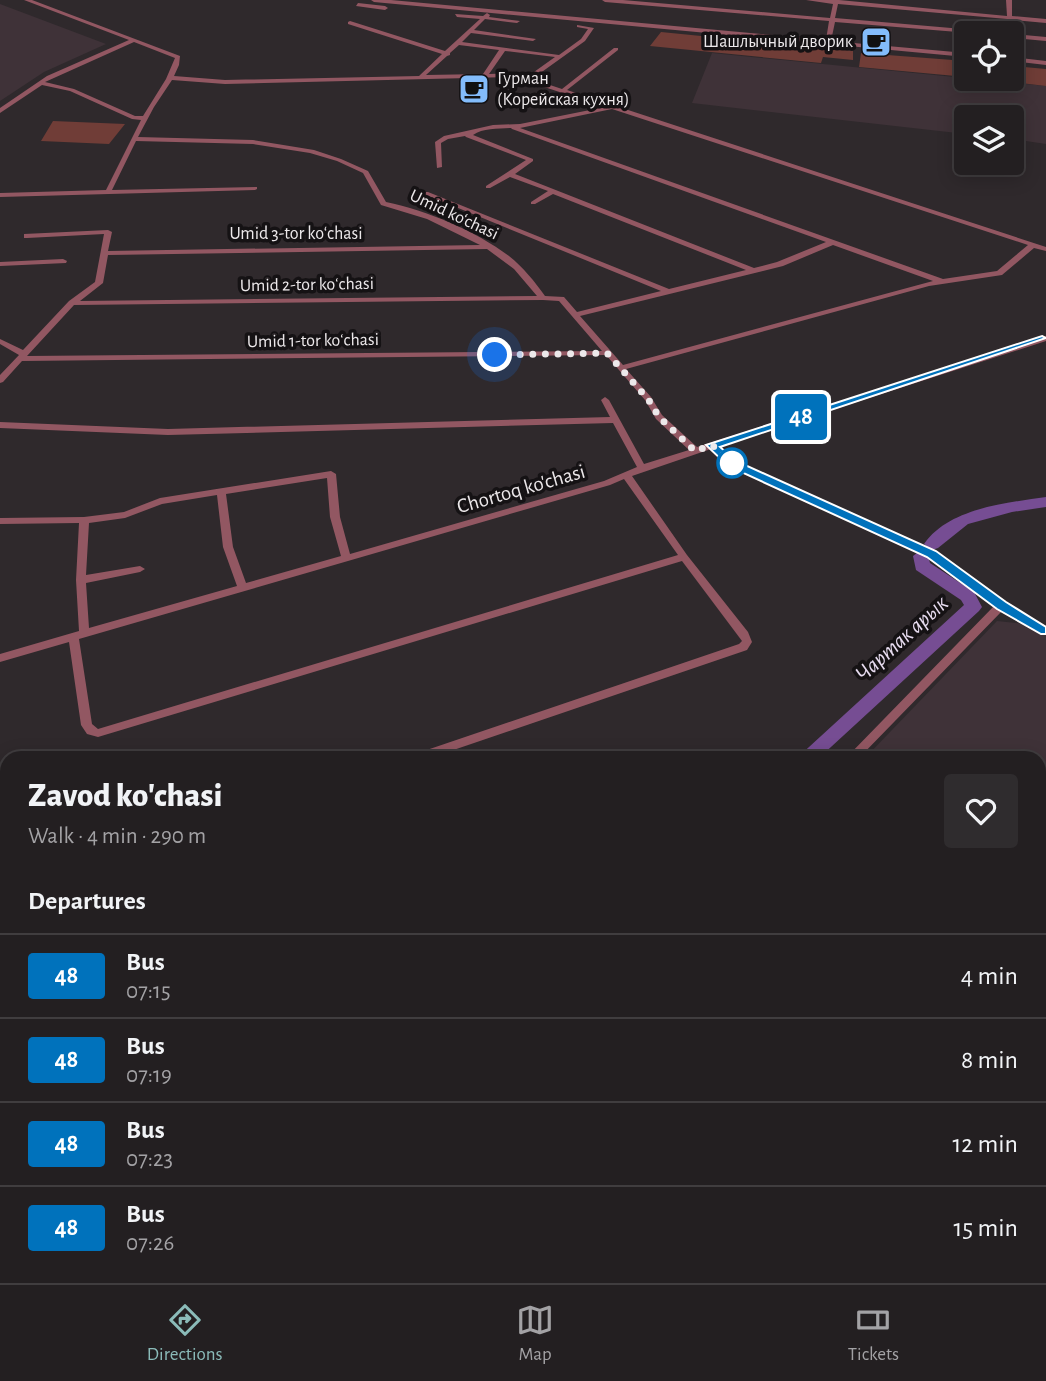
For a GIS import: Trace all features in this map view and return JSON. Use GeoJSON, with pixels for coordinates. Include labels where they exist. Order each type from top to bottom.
{"type":"FeatureCollection","features":[{"type":"Feature","properties":{"kind":"street"},"geometry":{"type":"LineString","coordinates":[[27,0],[178,57],[172,78],[163,85],[108,192]]}},
{"type":"Feature","properties":{"kind":"street"},"geometry":{"type":"LineString","coordinates":[[374,0],[954,54]]}},
{"type":"Feature","properties":{"kind":"street"},"geometry":{"type":"LineString","coordinates":[[606,0],[676,3],[954,30]]}},
{"type":"Feature","properties":{"kind":"street"},"geometry":{"type":"LineString","coordinates":[[809,0],[1046,20]]}},
{"type":"Feature","properties":{"kind":"street"},"geometry":{"type":"LineString","coordinates":[[1009,0],[1010,21]]}},
{"type":"Feature","properties":{"kind":"street"},"geometry":{"type":"LineString","coordinates":[[828,42],[836,1]]}},
{"type":"Feature","properties":{"kind":"street"},"geometry":{"type":"LineString","coordinates":[[666,27],[676,3]]}},
{"type":"Feature","properties":{"kind":"street"},"geometry":{"type":"LineString","coordinates":[[358,5],[591,28],[583,40],[528,79]]}},
{"type":"Feature","properties":{"kind":"street"},"geometry":{"type":"LineString","coordinates":[[421,78],[485,18],[498,10]]}},
{"type":"Feature","properties":{"kind":"street"},"geometry":{"type":"LineString","coordinates":[[350,23],[448,54]]}},
{"type":"Feature","properties":{"kind":"street"},"geometry":{"type":"LineString","coordinates":[[471,31],[533,39]]}},
{"type":"Feature","properties":{"kind":"street"},"geometry":{"type":"LineString","coordinates":[[1024,36],[1046,39]]}},
{"type":"Feature","properties":{"kind":"street"},"geometry":{"type":"LineString","coordinates":[[0,111],[41,83],[134,40]]}},
{"type":"Feature","properties":{"kind":"street"},"geometry":{"type":"LineString","coordinates":[[458,43],[557,56]]}},
{"type":"Feature","properties":{"kind":"street"},"geometry":{"type":"LineString","coordinates":[[485,75],[503,49]]}},
{"type":"Feature","properties":{"kind":"street"},"geometry":{"type":"LineString","coordinates":[[563,91],[616,49]]}},
{"type":"Feature","properties":{"kind":"street"},"geometry":{"type":"LineString","coordinates":[[1024,60],[1046,63]]}},
{"type":"Feature","properties":{"kind":"street"},"geometry":{"type":"LineString","coordinates":[[172,78],[225,82],[514,75],[1046,249]]}},
{"type":"Feature","properties":{"kind":"street"},"geometry":{"type":"LineString","coordinates":[[41,83],[72,90],[134,118],[145,118]]}},
{"type":"Feature","properties":{"kind":"street"},"geometry":{"type":"LineString","coordinates":[[512,127],[612,107]]}},
{"type":"Feature","properties":{"kind":"street"},"geometry":{"type":"LineString","coordinates":[[439,167],[438,142],[446,137],[499,126],[512,127],[941,281]]}},
{"type":"Feature","properties":{"kind":"street"},"geometry":{"type":"LineString","coordinates":[[469,133],[469,137],[532,161],[488,187]]}},
{"type":"Feature","properties":{"kind":"street","name":"Umid ko‘chasi"},"geometry":{"type":"LineString","coordinates":[[135,139],[265,143],[314,152],[366,172],[383,204],[408,209],[488,247],[525,275],[543,298],[560,299],[648,399],[659,417],[695,451]]}},
{"type":"Feature","properties":{"kind":"street"},"geometry":{"type":"LineString","coordinates":[[510,174],[754,271]]}},
{"type":"Feature","properties":{"kind":"street"},"geometry":{"type":"LineString","coordinates":[[0,195],[255,188]]}},
{"type":"Feature","properties":{"kind":"street"},"geometry":{"type":"LineString","coordinates":[[533,203],[553,191]]}},
{"type":"Feature","properties":{"kind":"street"},"geometry":{"type":"LineString","coordinates":[[426,193],[669,292]]}},
{"type":"Feature","properties":{"kind":"street"},"geometry":{"type":"LineString","coordinates":[[0,380],[72,303],[99,283],[108,232],[27,236]]}},
{"type":"Feature","properties":{"kind":"street"},"geometry":{"type":"LineString","coordinates":[[575,315],[754,271],[808,254],[833,242]]}},
{"type":"Feature","properties":{"kind":"street"},"geometry":{"type":"LineString","coordinates":[[621,368],[941,281],[999,273],[1033,245]]}},
{"type":"Feature","properties":{"kind":"street","name":"Umid 3-tor koʻchasi"},"geometry":{"type":"LineString","coordinates":[[104,253],[488,247]]}},
{"type":"Feature","properties":{"kind":"street"},"geometry":{"type":"LineString","coordinates":[[0,264],[64,261]]}},
{"type":"Feature","properties":{"kind":"street","name":"Umid 2-tor koʻchasi"},"geometry":{"type":"LineString","coordinates":[[72,303],[543,298]]}},
{"type":"Feature","properties":{"kind":"street","name":"Chortoq ko'chasi"},"geometry":{"type":"LineString","coordinates":[[0,658],[628,476],[642,468],[1046,338]]}},
{"type":"Feature","properties":{"kind":"street"},"geometry":{"type":"LineString","coordinates":[[0,341],[22,356]]}},
{"type":"Feature","properties":{"kind":"street","name":"Umid 1-tor koʻchasi"},"geometry":{"type":"LineString","coordinates":[[22,356],[607,353]]}},
{"type":"Feature","properties":{"kind":"street"},"geometry":{"type":"LineString","coordinates":[[605,400],[642,468]]}},
{"type":"Feature","properties":{"kind":"street"},"geometry":{"type":"LineString","coordinates":[[0,425],[168,432],[615,419]]}},
{"type":"Feature","properties":{"kind":"street"},"geometry":{"type":"LineString","coordinates":[[712,445],[732,463],[932,554],[1002,606],[1046,631]]}},
{"type":"Feature","properties":{"kind":"street"},"geometry":{"type":"LineString","coordinates":[[0,521],[84,520],[125,515],[160,501],[331,474],[335,517],[347,559]]}},
{"type":"Feature","properties":{"kind":"street"},"geometry":{"type":"LineString","coordinates":[[437,751],[743,647],[747,642],[684,558],[628,476]]}},
{"type":"Feature","properties":{"kind":"street"},"geometry":{"type":"LineString","coordinates":[[221,493],[228,547],[243,589]]}},
{"type":"Feature","properties":{"kind":"street"},"geometry":{"type":"LineString","coordinates":[[84,520],[78,635],[87,725],[91,731],[98,733],[684,558]]}},
{"type":"Feature","properties":{"kind":"street"},"geometry":{"type":"LineString","coordinates":[[81,580],[140,569]]}},
{"type":"Feature","properties":{"kind":"street"},"geometry":{"type":"LineString","coordinates":[[859,751],[1002,606]]}},
{"type":"Feature","properties":{"kind":"shaded area"},"geometry":{"type":"Polygon","coordinates":[[[0,4],[106,44],[44,72],[0,101],[0,4]]]}},
{"type":"Feature","properties":{"kind":"shaded area"},"geometry":{"type":"Polygon","coordinates":[[[661,32],[853,51],[853,60],[823,57],[821,63],[650,46],[661,32]]]}},
{"type":"Feature","properties":{"kind":"shaded area"},"geometry":{"type":"Polygon","coordinates":[[[712,53],[954,77],[954,91],[1024,91],[1024,84],[1046,86],[1046,144],[1024,141],[1024,105],[954,105],[954,133],[692,103],[712,53]]]}},
{"type":"Feature","properties":{"kind":"shaded area"},"geometry":{"type":"Polygon","coordinates":[[[861,53],[954,60],[954,76],[859,67],[861,53]]]}},
{"type":"Feature","properties":{"kind":"shaded area"},"geometry":{"type":"Polygon","coordinates":[[[1024,67],[1046,69],[1046,86],[1024,83],[1024,67]]]}},
{"type":"Feature","properties":{"kind":"shaded area"},"geometry":{"type":"Polygon","coordinates":[[[53,121],[125,124],[109,144],[41,141],[53,121]]]}},
{"type":"Feature","properties":{"kind":"shaded area"},"geometry":{"type":"Polygon","coordinates":[[[997,621],[1046,626],[1046,751],[872,751],[997,621]]]}},
{"type":"Feature","properties":{"kind":"waterway","name":"Чартак арык"},"geometry":{"type":"LineString","coordinates":[[932,544],[963,520],[1012,507],[1046,502]]}},
{"type":"Feature","properties":{"kind":"waterway","name":"Чартак арык"},"geometry":{"type":"LineString","coordinates":[[814,751],[973,607],[968,596],[922,566],[921,556]]}},
{"type":"Feature","properties":{"kind":"bus line","name":"48"},"geometry":{"type":"LineString","coordinates":[[1046,338],[712,445],[732,463],[932,554],[1002,606],[1046,631]]}},
{"type":"Feature","properties":{"kind":"place","name":"Шашлычный дворик"},"geometry":{"type":"Point","coordinates":[876,42]}},
{"type":"Feature","properties":{"kind":"place","name":"Гурман (Корейская кухня)"},"geometry":{"type":"Point","coordinates":[474,89]}},
{"type":"Feature","properties":{"kind":"route"},"geometry":{"type":"LineString","coordinates":[[495,355],[607,353],[648,399],[659,417],[695,451],[712,445],[732,463]]}}]}
